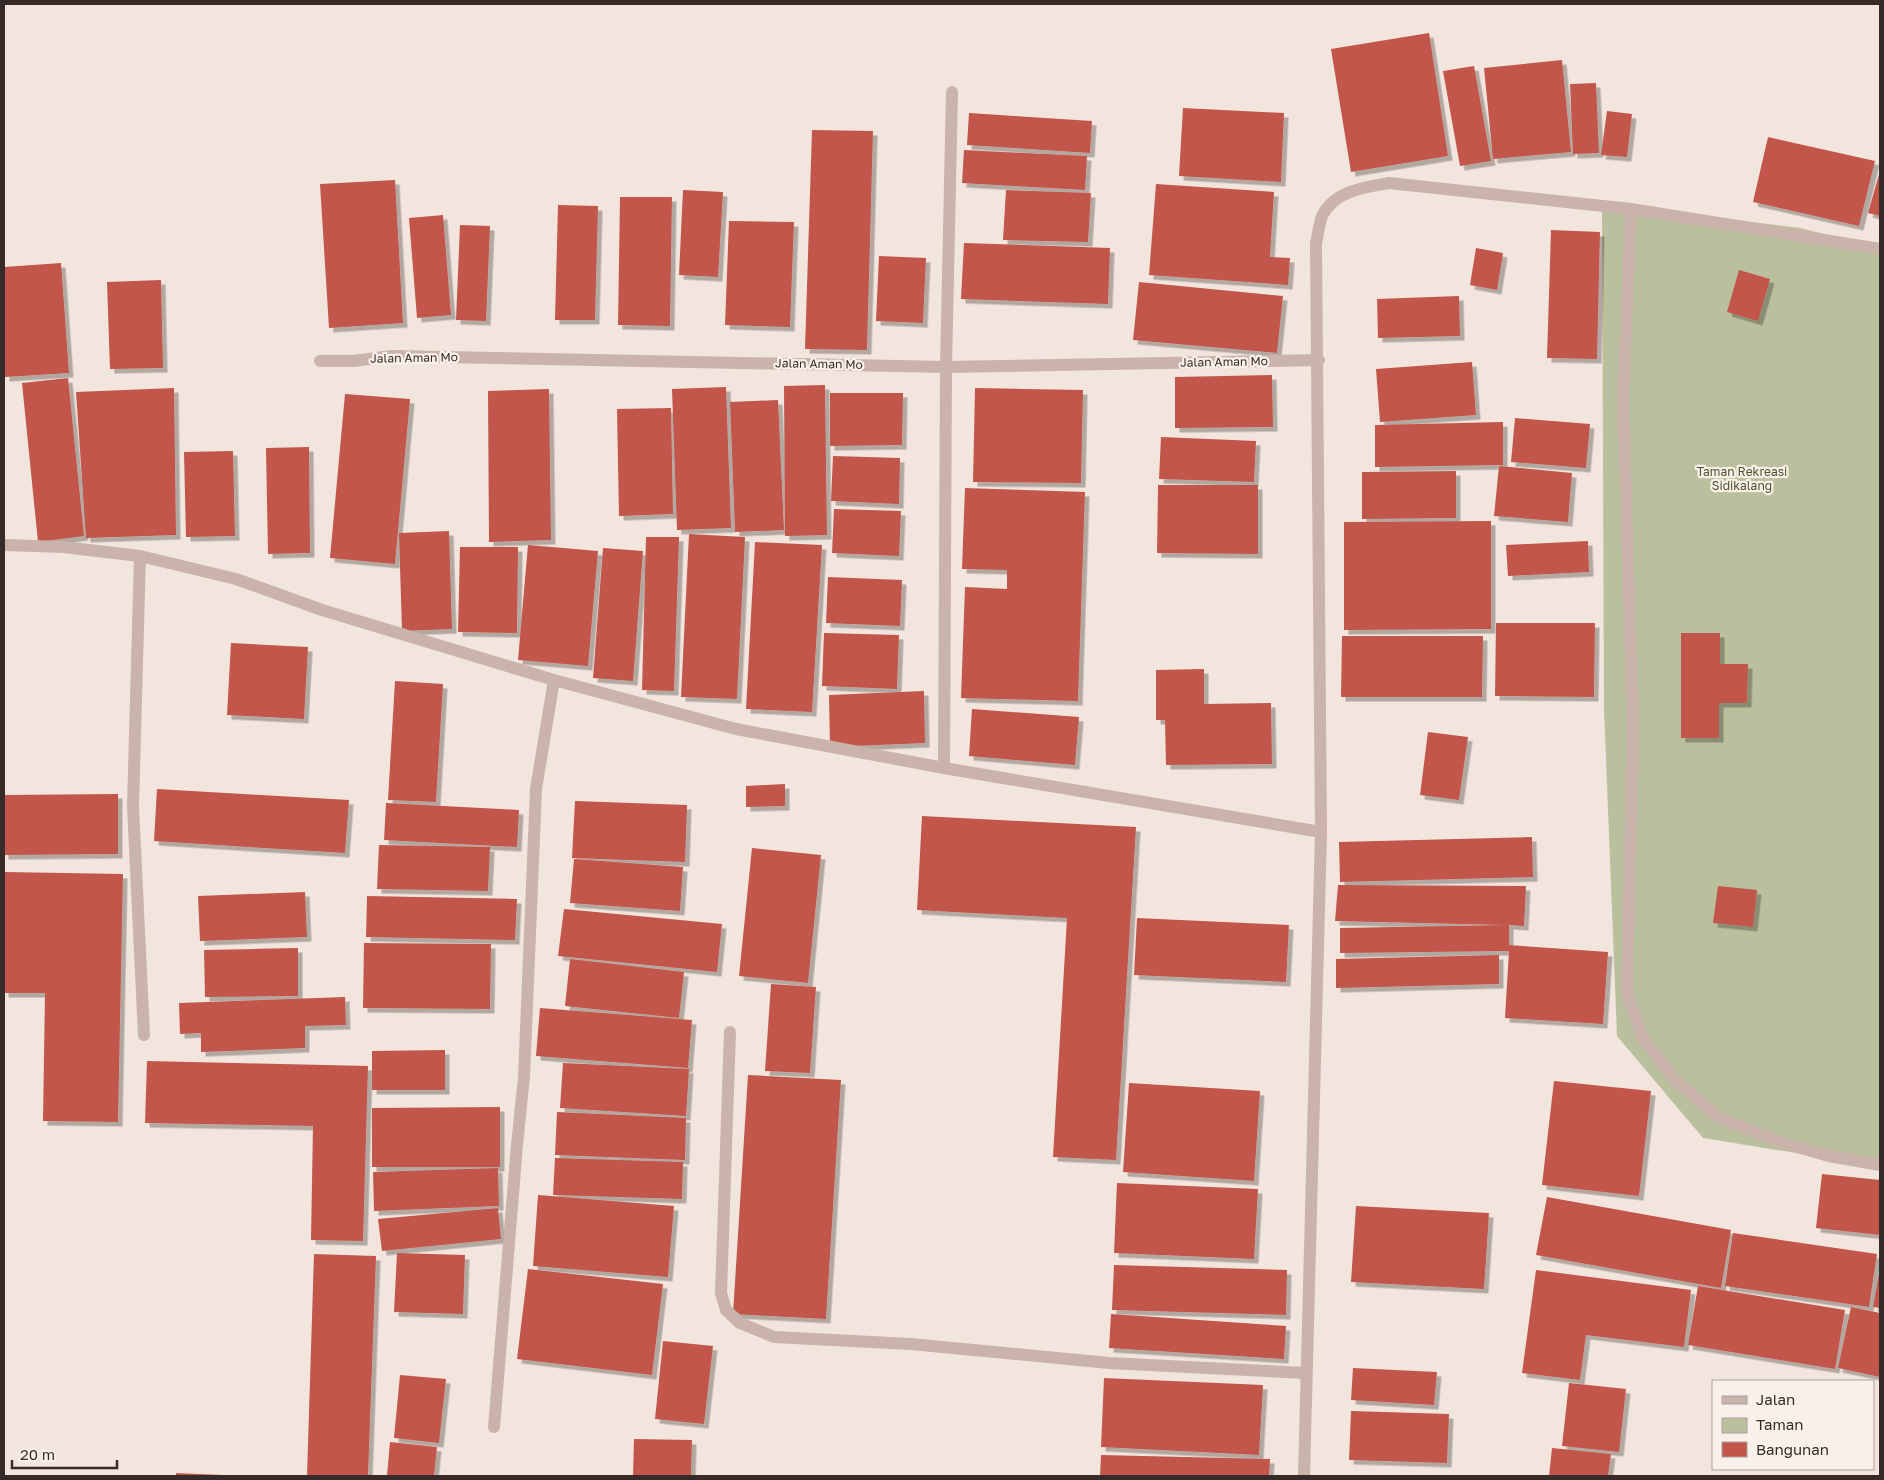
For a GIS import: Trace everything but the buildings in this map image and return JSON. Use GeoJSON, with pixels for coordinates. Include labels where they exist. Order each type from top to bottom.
{"type":"FeatureCollection","features":[{"type":"Feature","properties":{"kind":"street"},"geometry":{"type":"LineString","coordinates":[[944,768],[946,367],[952,92]]}},
{"type":"Feature","properties":{"kind":"street"},"geometry":{"type":"LineString","coordinates":[[1304,1476],[1321,832],[1319,360],[1316,243],[1322,216],[1335,199],[1360,188],[1389,183],[1631,209],[1880,248]]}},
{"type":"Feature","properties":{"kind":"street"},"geometry":{"type":"LineString","coordinates":[[1631,209],[1623,400],[1633,727],[1627,993],[1642,1038],[1674,1079],[1718,1117],[1783,1143],[1829,1156],[1880,1165]]}},
{"type":"Feature","properties":{"kind":"street","name":"Jalan Aman Mo"},"geometry":{"type":"LineString","coordinates":[[320,361],[353,361],[392,356],[946,367],[1319,360]]}},
{"type":"Feature","properties":{"kind":"street"},"geometry":{"type":"LineString","coordinates":[[4,545],[63,547],[140,556],[236,579],[322,610],[554,680],[736,729],[944,768],[1321,832]]}},
{"type":"Feature","properties":{"kind":"street"},"geometry":{"type":"LineString","coordinates":[[140,556],[132,806],[144,1035]]}},
{"type":"Feature","properties":{"kind":"street"},"geometry":{"type":"LineString","coordinates":[[494,1427],[524,1077],[536,789],[554,680]]}},
{"type":"Feature","properties":{"kind":"street"},"geometry":{"type":"LineString","coordinates":[[730,1032],[721,1293],[726,1310],[740,1323],[774,1337],[911,1344],[1110,1364],[1306,1373]]}},
{"type":"Feature","properties":{"kind":"green space","name":"Taman Rekreasi Sidikalang"},"geometry":{"type":"Polygon","coordinates":[[[1602,203],[1800,228],[1880,248],[1880,1162],[1864,1164],[1703,1138],[1617,1036],[1604,709],[1602,203]]]}}]}
